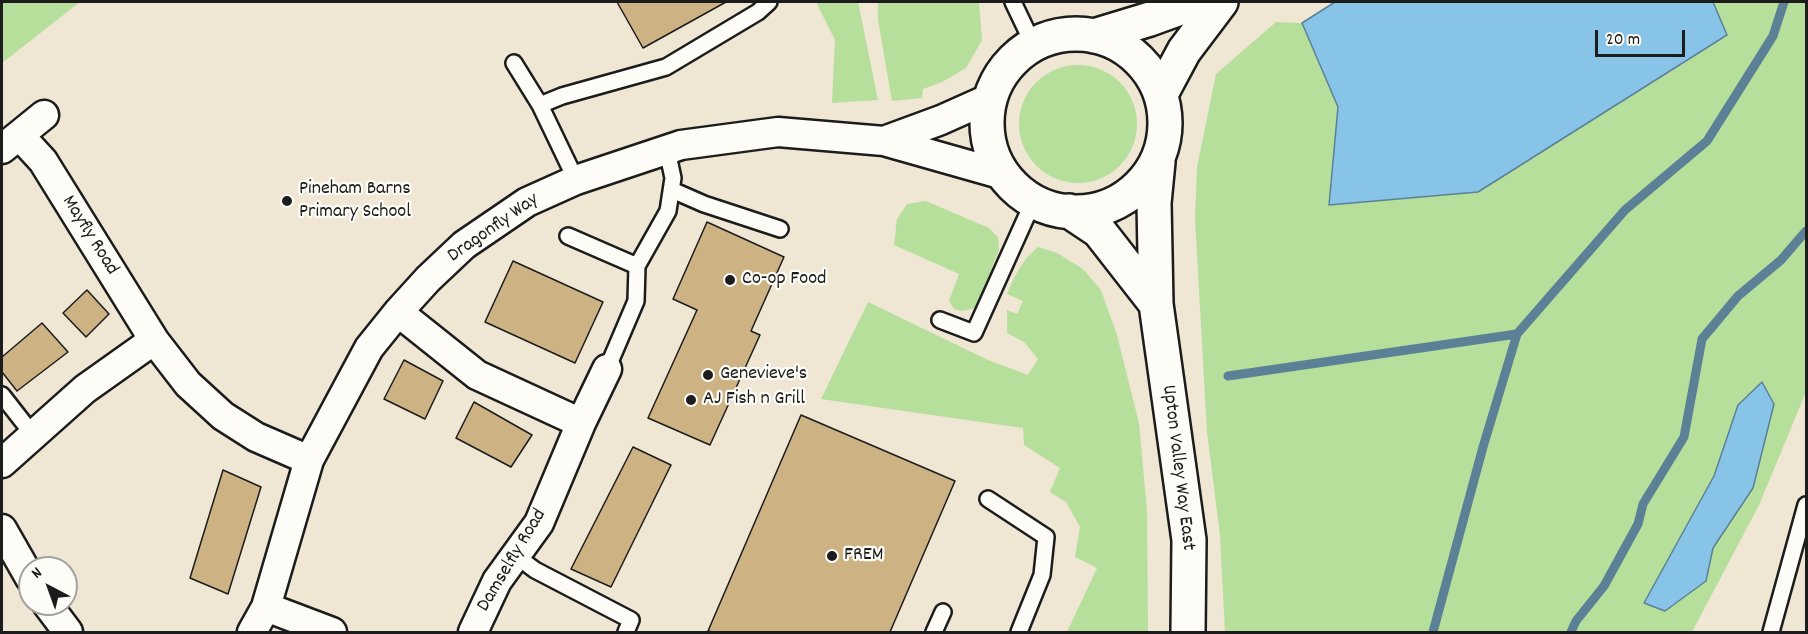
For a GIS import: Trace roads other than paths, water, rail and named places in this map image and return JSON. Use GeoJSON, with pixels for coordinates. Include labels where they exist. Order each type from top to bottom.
{"type":"FeatureCollection","features":[{"type":"Feature","properties":{"kind":"street"},"geometry":{"type":"LineString","coordinates":[[1094,36],[1197,2]]}},
{"type":"Feature","properties":{"kind":"street"},"geometry":{"type":"LineString","coordinates":[[1161,94],[1184,51],[1221,2]]}},
{"type":"Feature","properties":{"kind":"street"},"geometry":{"type":"LineString","coordinates":[[1076,34],[1094,36],[1123,47],[1146,67],[1161,94],[1165,116],[1164,138],[1158,162],[1148,178],[1113,205],[1090,212],[1070,212],[1052,210],[1033,202],[1013,186],[992,154],[986,125],[988,99],[999,78],[1018,55],[1033,44],[1053,37],[1076,34]]}},
{"type":"Feature","properties":{"kind":"street","name":"Dragonfly Way"},"geometry":{"type":"LineString","coordinates":[[884,141],[941,120],[988,99]]}},
{"type":"Feature","properties":{"kind":"street","name":"Mayfly Road"},"geometry":{"type":"LineString","coordinates":[[44,115],[11,142],[43,161],[154,340],[188,384],[223,416],[256,437],[309,460]]}},
{"type":"Feature","properties":{"kind":"street","name":"Dragonfly Way"},"geometry":{"type":"LineString","coordinates":[[252,633],[266,607],[309,460],[369,348],[428,279],[464,245],[527,202],[576,180],[681,145],[778,132],[884,141],[1004,175]]}},
{"type":"Feature","properties":{"kind":"street","name":"Upton Valley Way East"},"geometry":{"type":"LineString","coordinates":[[1158,162],[1154,203],[1156,304],[1189,540],[1188,633]]}},
{"type":"Feature","properties":{"kind":"street"},"geometry":{"type":"LineString","coordinates":[[1070,212],[1099,231],[1156,304]]}},
{"type":"Feature","properties":{"kind":"street"},"geometry":{"type":"LineString","coordinates":[[398,312],[477,375],[581,423]]}},
{"type":"Feature","properties":{"kind":"street"},"geometry":{"type":"LineString","coordinates":[[2,464],[85,389],[154,340]]}},
{"type":"Feature","properties":{"kind":"street","name":"Damselfly Road"},"geometry":{"type":"LineString","coordinates":[[473,633],[497,581],[539,523],[581,423],[607,369]]}},
{"type":"Feature","properties":{"kind":"street"},"geometry":{"type":"LineString","coordinates":[[2,529],[18,557]]}},
{"type":"Feature","properties":{"kind":"street"},"geometry":{"type":"LineString","coordinates":[[266,607],[332,633]]}},
{"type":"Feature","properties":{"kind":"street"},"geometry":{"type":"LineString","coordinates":[[56,616],[68,633]]}},
{"type":"Feature","properties":{"kind":"lane"},"geometry":{"type":"LineString","coordinates":[[1013,2],[1033,44]]}},
{"type":"Feature","properties":{"kind":"lane"},"geometry":{"type":"LineString","coordinates":[[540,105],[562,96],[666,67],[763,7]]}},
{"type":"Feature","properties":{"kind":"lane"},"geometry":{"type":"LineString","coordinates":[[514,63],[540,105],[576,180]]}},
{"type":"Feature","properties":{"kind":"lane"},"geometry":{"type":"LineString","coordinates":[[607,369],[636,301],[637,266],[668,211],[673,178],[667,150]]}},
{"type":"Feature","properties":{"kind":"lane"},"geometry":{"type":"LineString","coordinates":[[672,189],[704,204],[780,229]]}},
{"type":"Feature","properties":{"kind":"lane"},"geometry":{"type":"LineString","coordinates":[[940,320],[974,333],[1033,202]]}},
{"type":"Feature","properties":{"kind":"lane"},"geometry":{"type":"LineString","coordinates":[[568,236],[637,266]]}},
{"type":"Feature","properties":{"kind":"lane"},"geometry":{"type":"LineString","coordinates":[[2,395],[34,436]]}},
{"type":"Feature","properties":{"kind":"lane"},"geometry":{"type":"LineString","coordinates":[[988,500],[1046,537],[1042,575],[1019,633]]}},
{"type":"Feature","properties":{"kind":"lane"},"geometry":{"type":"LineString","coordinates":[[1771,633],[1806,505]]}},
{"type":"Feature","properties":{"kind":"lane"},"geometry":{"type":"LineString","coordinates":[[515,555],[535,570],[631,620],[626,633]]}},
{"type":"Feature","properties":{"kind":"lane"},"geometry":{"type":"LineString","coordinates":[[934,633],[943,612]]}},
{"type":"Feature","properties":{"kind":"water"},"geometry":{"type":"Polygon","coordinates":[[[1335,2],[1713,2],[1727,35],[1478,192],[1329,205],[1338,107],[1302,23],[1335,2]]]}},
{"type":"Feature","properties":{"kind":"water"},"geometry":{"type":"Polygon","coordinates":[[[1762,382],[1774,404],[1753,488],[1713,548],[1706,581],[1665,611],[1644,603],[1714,476],[1738,405],[1762,382]]]}},
{"type":"Feature","properties":{"kind":"waterway"},"geometry":{"type":"LineString","coordinates":[[1228,376],[1517,334],[1625,210],[1707,141],[1773,36],[1784,2]]}},
{"type":"Feature","properties":{"kind":"waterway"},"geometry":{"type":"LineString","coordinates":[[1571,632],[1576,621],[1604,586],[1638,524],[1643,504],[1684,437],[1702,339],[1738,296],[1781,260],[1806,231]]}},
{"type":"Feature","properties":{"kind":"waterway"},"geometry":{"type":"LineString","coordinates":[[1433,632],[1483,447],[1517,334]]}},
{"type":"Feature","properties":{"kind":"place","name":"Pineham Barns Primary School"},"geometry":{"type":"Point","coordinates":[287,201]}},
{"type":"Feature","properties":{"kind":"place","name":"Co-op Food"},"geometry":{"type":"Point","coordinates":[730,280]}},
{"type":"Feature","properties":{"kind":"place","name":"Genevieve's"},"geometry":{"type":"Point","coordinates":[708,375]}},
{"type":"Feature","properties":{"kind":"place","name":"AJ Fish n Grill"},"geometry":{"type":"Point","coordinates":[691,400]}},
{"type":"Feature","properties":{"kind":"place","name":"FREM"},"geometry":{"type":"Point","coordinates":[832,556]}}]}
